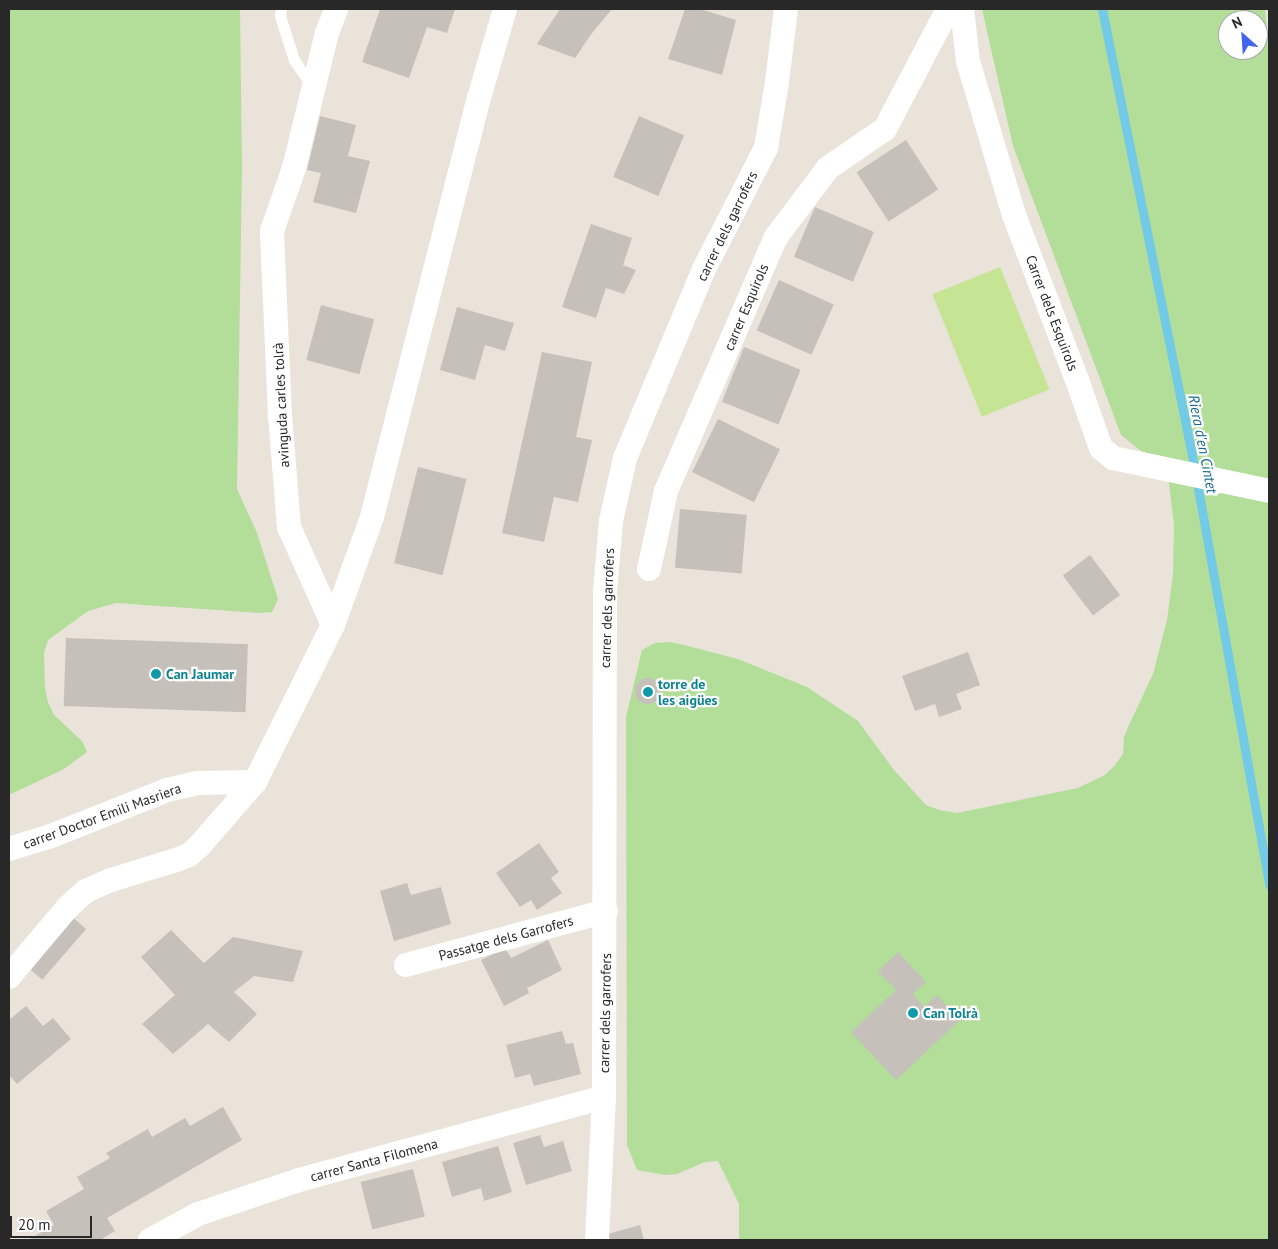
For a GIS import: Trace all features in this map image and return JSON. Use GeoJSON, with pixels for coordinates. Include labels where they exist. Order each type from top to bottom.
{"type":"FeatureCollection","features":[{"type":"Feature","properties":{"kind":"street","name":"avinguda carles tolrà"},"geometry":{"type":"LineString","coordinates":[[333,625],[289,527],[280,416],[272,231],[294,168],[327,33],[336,9]]}},
{"type":"Feature","properties":{"kind":"street"},"geometry":{"type":"LineString","coordinates":[[9,977],[68,907],[86,891],[189,855],[255,782],[333,625],[372,517],[479,98],[505,9]]}},
{"type":"Feature","properties":{"kind":"street","name":"carrer dels garrofers"},"geometry":{"type":"LineString","coordinates":[[597,1240],[604,1097],[606,911],[605,591],[611,521],[625,458],[704,269],[766,148],[786,9]]}},
{"type":"Feature","properties":{"kind":"street","name":"carrer Esquirols"},"geometry":{"type":"LineString","coordinates":[[649,569],[666,491],[776,237],[828,168],[885,129],[948,9]]}},
{"type":"Feature","properties":{"kind":"street","name":"Carrer dels Esquirols"},"geometry":{"type":"LineString","coordinates":[[962,9],[968,61],[1014,215],[1101,448],[1113,458],[1269,491]]}},
{"type":"Feature","properties":{"kind":"street","name":"carrer Doctor Emili Masriera"},"geometry":{"type":"LineString","coordinates":[[9,849],[52,836],[167,790],[198,783],[255,782]]}},
{"type":"Feature","properties":{"kind":"street","name":"Passatge dels Garrofers"},"geometry":{"type":"LineString","coordinates":[[406,965],[606,911]]}},
{"type":"Feature","properties":{"kind":"street","name":"carrer Santa Filomena"},"geometry":{"type":"LineString","coordinates":[[150,1240],[198,1214],[299,1180],[604,1097]]}},
{"type":"Feature","properties":{"kind":"lane"},"geometry":{"type":"LineString","coordinates":[[281,9],[280,16],[294,60],[314,88]]}},
{"type":"Feature","properties":{"kind":"green space"},"geometry":{"type":"Polygon","coordinates":[[[9,9],[240,9],[242,168],[237,489],[257,533],[278,599],[272,612],[258,613],[116,603],[88,611],[48,640],[44,653],[45,688],[48,702],[54,715],[82,741],[87,752],[64,769],[9,795],[9,9]]]}},
{"type":"Feature","properties":{"kind":"green space"},"geometry":{"type":"Polygon","coordinates":[[[982,9],[1265,9],[1218,10],[1218,60],[1268,60],[1268,40],[1269,1240],[739,1240],[739,1204],[718,1161],[705,1162],[677,1174],[665,1175],[637,1170],[627,1145],[626,717],[642,650],[655,643],[670,642],[684,645],[738,659],[807,687],[858,721],[894,770],[926,805],[939,810],[957,813],[1078,788],[1105,775],[1123,754],[1124,737],[1153,674],[1167,620],[1173,574],[1174,525],[1169,483],[1165,470],[1121,435],[1013,146],[982,9]]]}},
{"type":"Feature","properties":{"kind":"green space"},"geometry":{"type":"Polygon","coordinates":[[[1000,267],[1049,389],[982,417],[932,294],[1000,267]]]}},
{"type":"Feature","properties":{"kind":"building"},"geometry":{"type":"Polygon","coordinates":[[[380,9],[455,9],[447,33],[427,27],[409,78],[362,62],[380,9]]]}},
{"type":"Feature","properties":{"kind":"building"},"geometry":{"type":"Polygon","coordinates":[[[560,9],[612,9],[575,58],[537,44],[560,9]]]}},
{"type":"Feature","properties":{"kind":"building"},"geometry":{"type":"Polygon","coordinates":[[[685,9],[700,9],[736,20],[722,75],[668,59],[685,9]]]}},
{"type":"Feature","properties":{"kind":"building"},"geometry":{"type":"Polygon","coordinates":[[[320,116],[356,125],[348,156],[370,161],[356,213],[313,202],[321,173],[307,170],[320,116]]]}},
{"type":"Feature","properties":{"kind":"building"},"geometry":{"type":"Polygon","coordinates":[[[639,116],[684,135],[658,196],[613,177],[639,116]]]}},
{"type":"Feature","properties":{"kind":"building"},"geometry":{"type":"Polygon","coordinates":[[[906,140],[938,189],[889,222],[857,172],[906,140]]]}},
{"type":"Feature","properties":{"kind":"building"},"geometry":{"type":"Polygon","coordinates":[[[815,207],[874,232],[853,282],[794,257],[815,207]]]}},
{"type":"Feature","properties":{"kind":"building"},"geometry":{"type":"Polygon","coordinates":[[[591,224],[632,238],[623,265],[636,270],[624,294],[606,288],[596,318],[562,307],[591,224]]]}},
{"type":"Feature","properties":{"kind":"building"},"geometry":{"type":"Polygon","coordinates":[[[779,280],[834,304],[811,355],[757,330],[779,280]]]}},
{"type":"Feature","properties":{"kind":"building"},"geometry":{"type":"Polygon","coordinates":[[[321,305],[374,319],[359,374],[306,360],[321,305]]]}},
{"type":"Feature","properties":{"kind":"building"},"geometry":{"type":"Polygon","coordinates":[[[457,307],[514,323],[505,351],[485,345],[475,380],[440,370],[457,307]]]}},
{"type":"Feature","properties":{"kind":"building"},"geometry":{"type":"Polygon","coordinates":[[[744,347],[801,370],[778,425],[722,402],[744,347]]]}},
{"type":"Feature","properties":{"kind":"building"},"geometry":{"type":"Polygon","coordinates":[[[542,352],[592,362],[576,437],[592,440],[578,502],[554,497],[544,542],[502,533],[542,352]]]}},
{"type":"Feature","properties":{"kind":"building"},"geometry":{"type":"Polygon","coordinates":[[[718,419],[780,449],[754,502],[692,472],[718,419]]]}},
{"type":"Feature","properties":{"kind":"building"},"geometry":{"type":"Polygon","coordinates":[[[418,467],[467,479],[443,575],[394,563],[418,467]]]}},
{"type":"Feature","properties":{"kind":"building"},"geometry":{"type":"Polygon","coordinates":[[[680,509],[747,515],[742,574],[675,568],[680,509]]]}},
{"type":"Feature","properties":{"kind":"building"},"geometry":{"type":"Polygon","coordinates":[[[1090,555],[1120,595],[1093,615],[1063,575],[1090,555]]]}},
{"type":"Feature","properties":{"kind":"building","name":"Can Jaumar"},"geometry":{"type":"Polygon","coordinates":[[[66,638],[248,644],[246,712],[64,706],[66,638]]]}},
{"type":"Feature","properties":{"kind":"building"},"geometry":{"type":"Polygon","coordinates":[[[968,652],[980,685],[956,694],[962,709],[939,717],[935,704],[915,711],[902,676],[968,652]]]}},
{"type":"Feature","properties":{"kind":"building","name":"torre de les aigües"},"geometry":{"type":"Polygon","coordinates":[[[648,678],[657,682],[661,691],[657,700],[648,704],[639,700],[635,691],[639,682],[648,678]]]}},
{"type":"Feature","properties":{"kind":"building"},"geometry":{"type":"Polygon","coordinates":[[[539,843],[559,872],[551,878],[562,893],[537,910],[531,900],[520,907],[496,873],[539,843]]]}},
{"type":"Feature","properties":{"kind":"building"},"geometry":{"type":"Polygon","coordinates":[[[407,883],[411,895],[441,887],[451,924],[394,941],[380,891],[407,883]]]}},
{"type":"Feature","properties":{"kind":"building"},"geometry":{"type":"Polygon","coordinates":[[[71,916],[86,929],[42,980],[27,967],[71,916]]]}},
{"type":"Feature","properties":{"kind":"building"},"geometry":{"type":"Polygon","coordinates":[[[171,930],[204,963],[233,937],[303,951],[293,982],[254,976],[234,992],[257,1014],[229,1042],[208,1024],[173,1054],[142,1024],[175,995],[141,957],[171,930]]]}},
{"type":"Feature","properties":{"kind":"building"},"geometry":{"type":"Polygon","coordinates":[[[548,940],[562,970],[527,988],[529,993],[504,1006],[481,960],[505,948],[511,958],[548,940]]]}},
{"type":"Feature","properties":{"kind":"building","name":"Can Tolrà"},"geometry":{"type":"Polygon","coordinates":[[[898,952],[926,982],[913,994],[924,1007],[937,995],[960,1020],[896,1080],[851,1032],[896,990],[878,971],[898,952]]]}},
{"type":"Feature","properties":{"kind":"building"},"geometry":{"type":"Polygon","coordinates":[[[26,1006],[43,1026],[53,1018],[71,1039],[17,1084],[9,1075],[9,1020],[26,1006]]]}},
{"type":"Feature","properties":{"kind":"building"},"geometry":{"type":"Polygon","coordinates":[[[562,1031],[566,1044],[573,1043],[581,1074],[534,1086],[530,1074],[515,1078],[506,1045],[562,1031]]]}},
{"type":"Feature","properties":{"kind":"building"},"geometry":{"type":"Polygon","coordinates":[[[223,1107],[242,1140],[107,1218],[115,1231],[100,1240],[28,1240],[54,1225],[46,1211],[84,1189],[77,1177],[110,1158],[106,1153],[148,1129],[152,1137],[185,1118],[190,1126],[223,1107]]]}},
{"type":"Feature","properties":{"kind":"building"},"geometry":{"type":"Polygon","coordinates":[[[540,1135],[544,1147],[563,1141],[572,1171],[526,1185],[513,1143],[540,1135]]]}},
{"type":"Feature","properties":{"kind":"building"},"geometry":{"type":"Polygon","coordinates":[[[498,1146],[512,1192],[484,1201],[481,1188],[452,1197],[442,1162],[498,1146]]]}},
{"type":"Feature","properties":{"kind":"building"},"geometry":{"type":"Polygon","coordinates":[[[413,1169],[425,1217],[372,1230],[361,1182],[413,1169]]]}},
{"type":"Feature","properties":{"kind":"building"},"geometry":{"type":"Polygon","coordinates":[[[640,1225],[644,1240],[610,1240],[608,1234],[640,1225]]]}},
{"type":"Feature","properties":{"kind":"waterway","name":"Riera d'en Cintet"},"geometry":{"type":"LineString","coordinates":[[1102,9],[1192,455],[1269,885]]}},
{"type":"Feature","properties":{"kind":"place","name":"Can Jaumar"},"geometry":{"type":"Point","coordinates":[156,674]}},
{"type":"Feature","properties":{"kind":"place","name":"torre de les aigües"},"geometry":{"type":"Point","coordinates":[648,692]}},
{"type":"Feature","properties":{"kind":"place","name":"Can Tolrà"},"geometry":{"type":"Point","coordinates":[913,1013]}}]}
